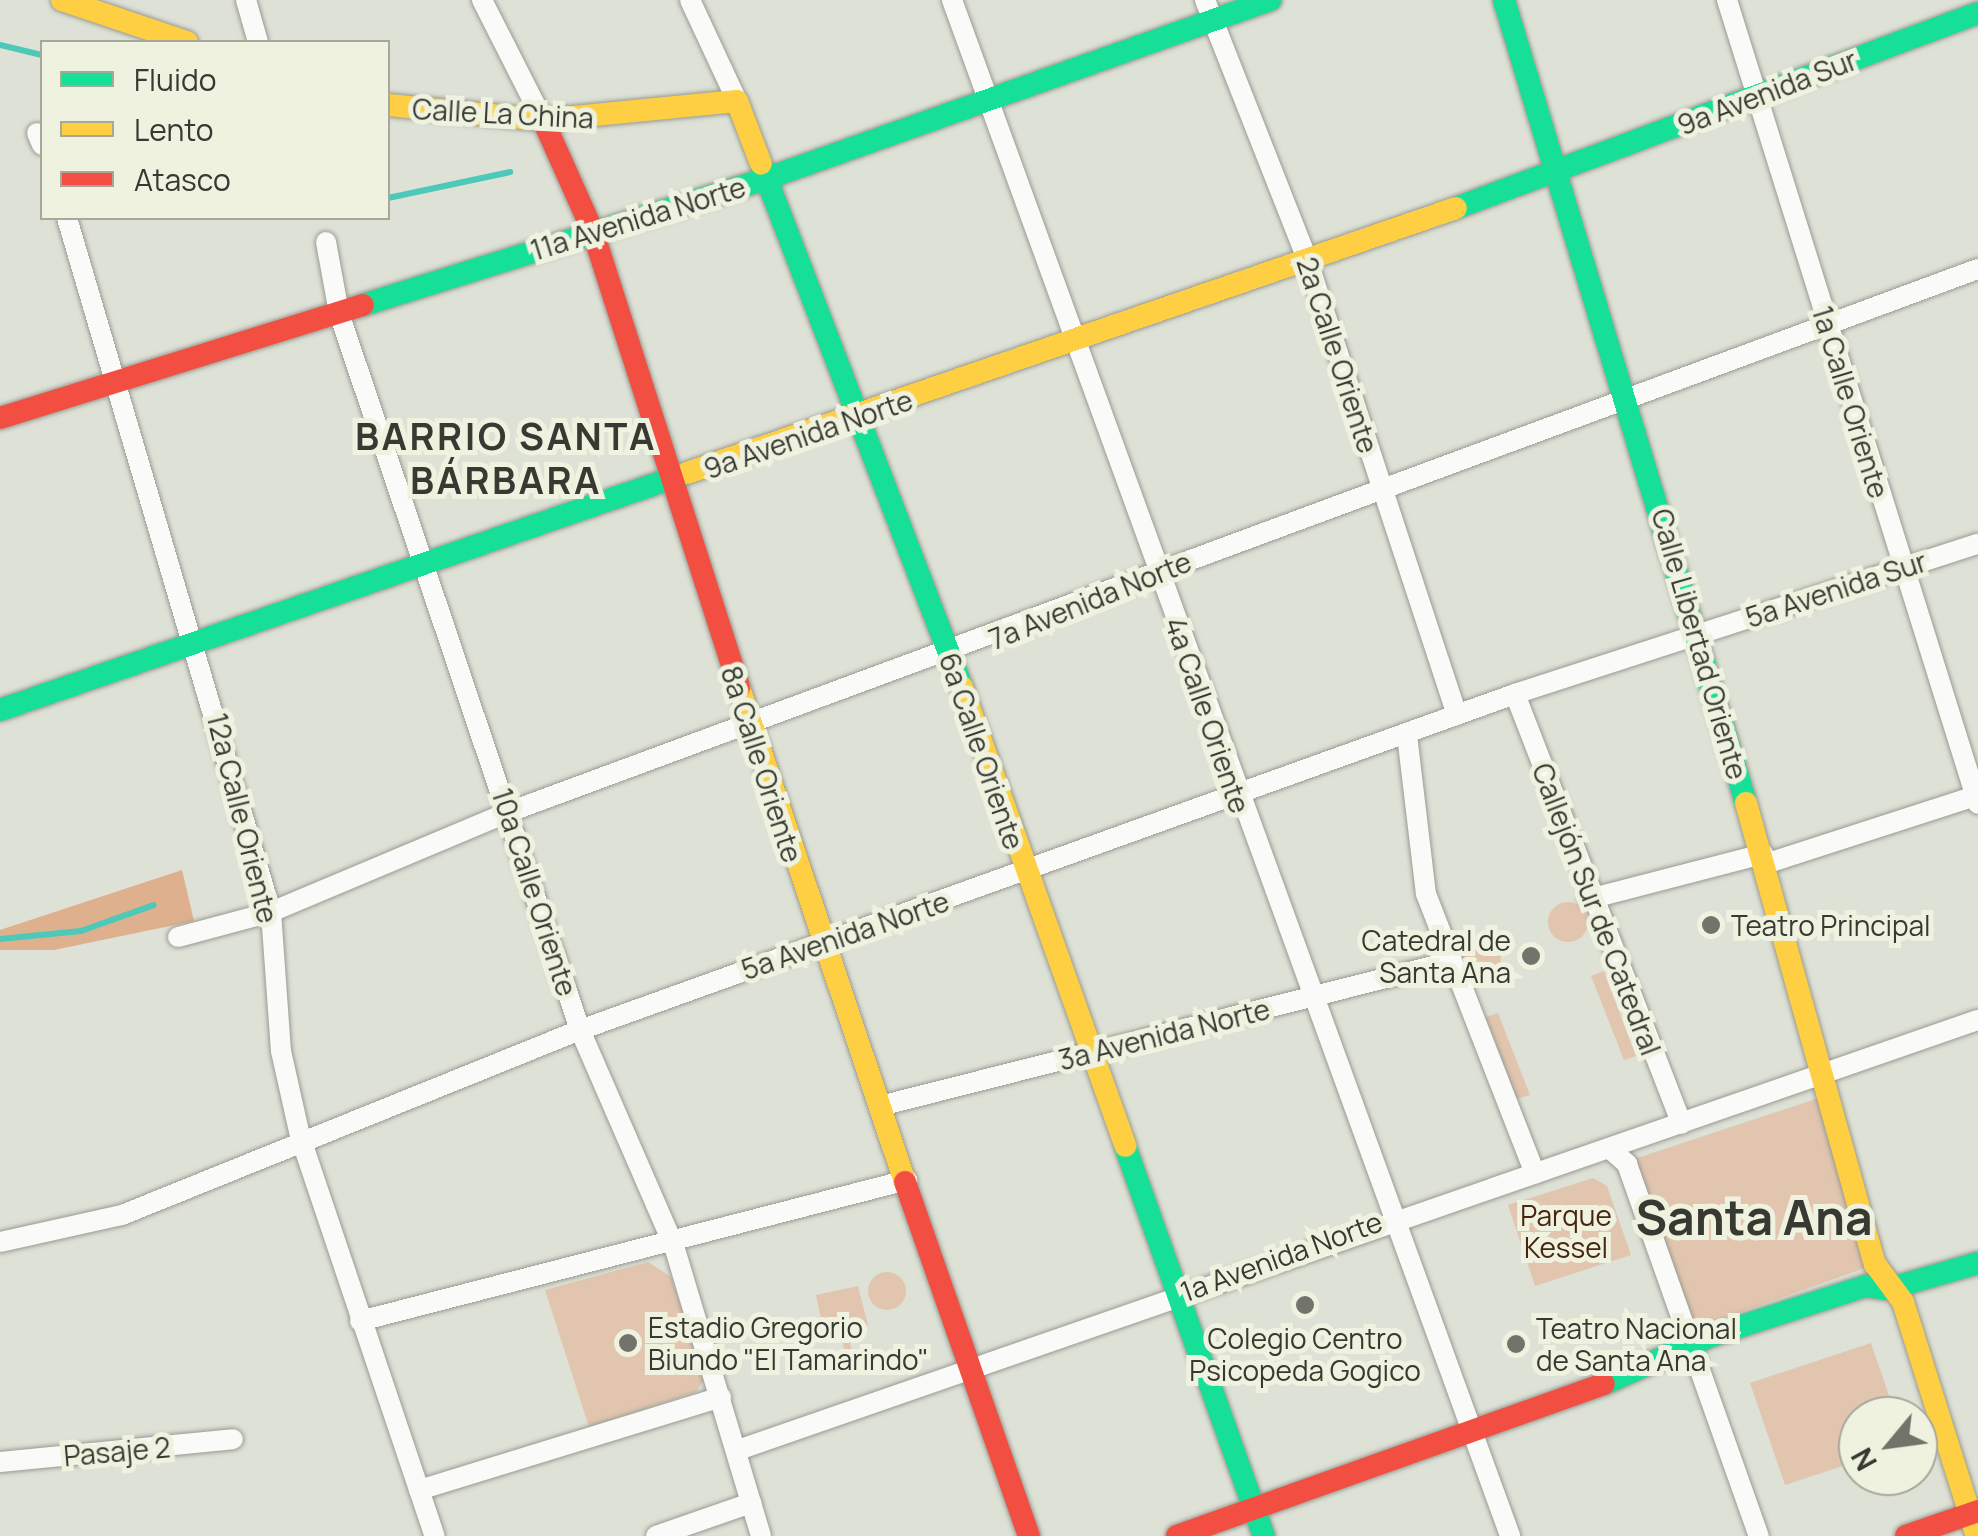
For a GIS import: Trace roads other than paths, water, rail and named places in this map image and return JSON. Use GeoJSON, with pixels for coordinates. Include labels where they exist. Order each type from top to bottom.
{"type":"FeatureCollection","features":[{"type":"Feature","properties":{"kind":"main road","name":"11a Avenida Norte"},"geometry":{"type":"LineString","coordinates":[[0,418],[768,178],[993,102],[1209,10],[1270,0]]}},
{"type":"Feature","properties":{"kind":"main road","name":"Calle Libertad Oriente"},"geometry":{"type":"LineString","coordinates":[[1504,0],[1631,403],[1695,636],[1828,1072],[1888,1289],[1903,1302],[1975,1520]]}},
{"type":"Feature","properties":{"kind":"main road"},"geometry":{"type":"LineString","coordinates":[[76,2],[181,40]]}},
{"type":"Feature","properties":{"kind":"main road","name":"9a Avenida Sur"},"geometry":{"type":"LineString","coordinates":[[1557,173],[1978,13]]}},
{"type":"Feature","properties":{"kind":"main road","name":"Calle La China"},"geometry":{"type":"LineString","coordinates":[[390,105],[543,120],[737,101]]}},
{"type":"Feature","properties":{"kind":"main road","name":"6a Calle Oriente"},"geometry":{"type":"LineString","coordinates":[[737,101],[951,656],[1023,873],[1264,1536]]}},
{"type":"Feature","properties":{"kind":"main road","name":"8a Calle Oriente"},"geometry":{"type":"LineString","coordinates":[[543,120],[592,232],[820,942],[975,1368],[1029,1536]]}},
{"type":"Feature","properties":{"kind":"main road","name":"9a Avenida Norte"},"geometry":{"type":"LineString","coordinates":[[0,710],[672,482],[1078,336],[1557,173]]}},
{"type":"Feature","properties":{"kind":"main road"},"geometry":{"type":"LineString","coordinates":[[1177,1536],[1866,1286],[1888,1289],[1978,1263]]}},
{"type":"Feature","properties":{"kind":"main road"},"geometry":{"type":"LineString","coordinates":[[1906,1536],[1975,1520]]}},
{"type":"Feature","properties":{"kind":"street"},"geometry":{"type":"LineString","coordinates":[[246,0],[257,40]]}},
{"type":"Feature","properties":{"kind":"street","name":"8a Calle Oriente"},"geometry":{"type":"LineString","coordinates":[[482,0],[543,120]]}},
{"type":"Feature","properties":{"kind":"street","name":"6a Calle Oriente"},"geometry":{"type":"LineString","coordinates":[[690,0],[737,101]]}},
{"type":"Feature","properties":{"kind":"street","name":"4a Calle Oriente"},"geometry":{"type":"LineString","coordinates":[[952,0],[1078,336],[1236,797],[1510,1536]]}},
{"type":"Feature","properties":{"kind":"street","name":"1a Calle Oriente"},"geometry":{"type":"LineString","coordinates":[[1727,0],[1760,93],[1826,325],[1977,798]]}},
{"type":"Feature","properties":{"kind":"street","name":"2a Calle Oriente"},"geometry":{"type":"LineString","coordinates":[[1209,10],[1307,259],[1458,715]]}},
{"type":"Feature","properties":{"kind":"street","name":"12a Calle Oriente"},"geometry":{"type":"LineString","coordinates":[[68,220],[198,645],[271,912],[281,1051],[300,1136],[435,1536]]}},
{"type":"Feature","properties":{"kind":"street","name":"10a Calle Oriente"},"geometry":{"type":"LineString","coordinates":[[326,242],[339,312],[510,812],[580,1030],[674,1246],[738,1450],[760,1536]]}},
{"type":"Feature","properties":{"kind":"street","name":"7a Avenida Norte"},"geometry":{"type":"LineString","coordinates":[[178,937],[271,912],[510,812],[951,656],[1157,571],[1384,494],[1978,269]]}},
{"type":"Feature","properties":{"kind":"street","name":"5a Avenida Sur"},"geometry":{"type":"LineString","coordinates":[[1695,636],[1978,544]]}},
{"type":"Feature","properties":{"kind":"street","name":"5a Avenida Norte"},"geometry":{"type":"LineString","coordinates":[[0,1242],[122,1216],[300,1136],[580,1030],[1515,694],[1695,636]]}},
{"type":"Feature","properties":{"kind":"street","name":"Callejón Sur de Catedral"},"geometry":{"type":"LineString","coordinates":[[1515,694],[1589,898],[1682,1124]]}},
{"type":"Feature","properties":{"kind":"street"},"geometry":{"type":"LineString","coordinates":[[1407,734],[1422,877],[1449,962],[1535,1174]]}},
{"type":"Feature","properties":{"kind":"street"},"geometry":{"type":"LineString","coordinates":[[1589,898],[1764,859],[1977,798]]}},
{"type":"Feature","properties":{"kind":"street","name":"3a Avenida Norte"},"geometry":{"type":"LineString","coordinates":[[880,1106],[1449,962]]}},
{"type":"Feature","properties":{"kind":"street","name":"1a Avenida Norte"},"geometry":{"type":"LineString","coordinates":[[738,1450],[1394,1216],[1610,1149],[1978,1020]]}},
{"type":"Feature","properties":{"kind":"street"},"geometry":{"type":"LineString","coordinates":[[1610,1149],[1627,1164],[1760,1536]]}},
{"type":"Feature","properties":{"kind":"street"},"geometry":{"type":"LineString","coordinates":[[360,1322],[674,1246],[907,1180]]}},
{"type":"Feature","properties":{"kind":"street"},"geometry":{"type":"LineString","coordinates":[[418,1490],[721,1396]]}},
{"type":"Feature","properties":{"kind":"street","name":"Pasaje 2"},"geometry":{"type":"LineString","coordinates":[[0,1462],[233,1440]]}},
{"type":"Feature","properties":{"kind":"street"},"geometry":{"type":"LineString","coordinates":[[656,1536],[750,1503]]}},
{"type":"Feature","properties":{"kind":"waterway"},"geometry":{"type":"LineString","coordinates":[[0,45],[40,55]]}},
{"type":"Feature","properties":{"kind":"waterway"},"geometry":{"type":"LineString","coordinates":[[390,198],[510,172]]}},
{"type":"Feature","properties":{"kind":"waterway"},"geometry":{"type":"LineString","coordinates":[[0,939],[81,931],[154,905]]}},
{"type":"Feature","properties":{"kind":"place","name":"Teatro Principal"},"geometry":{"type":"Point","coordinates":[1711,925]}},
{"type":"Feature","properties":{"kind":"place","name":"Catedral de Santa Ana"},"geometry":{"type":"Point","coordinates":[1531,956]}},
{"type":"Feature","properties":{"kind":"place","name":"Colegio Centro Psicopeda Gogico"},"geometry":{"type":"Point","coordinates":[1305,1305]}},
{"type":"Feature","properties":{"kind":"place","name":"Estadio Gregorio Biundo \"El Tamarindo\""},"geometry":{"type":"Point","coordinates":[628,1343]}},
{"type":"Feature","properties":{"kind":"place","name":"Teatro Nacional de Santa Ana"},"geometry":{"type":"Point","coordinates":[1516,1344]}},
{"type":"Feature","properties":{"kind":"district","name":"BARRIO SANTA BÁRBARA"},"geometry":{"type":"Point","coordinates":[506,458]}},
{"type":"Feature","properties":{"kind":"district","name":"Santa Ana"},"geometry":{"type":"Point","coordinates":[1754,1217]}},
{"type":"Feature","properties":{"kind":"park label","name":"Parque Kessel"},"geometry":{"type":"Point","coordinates":[1566,1231]}}]}
